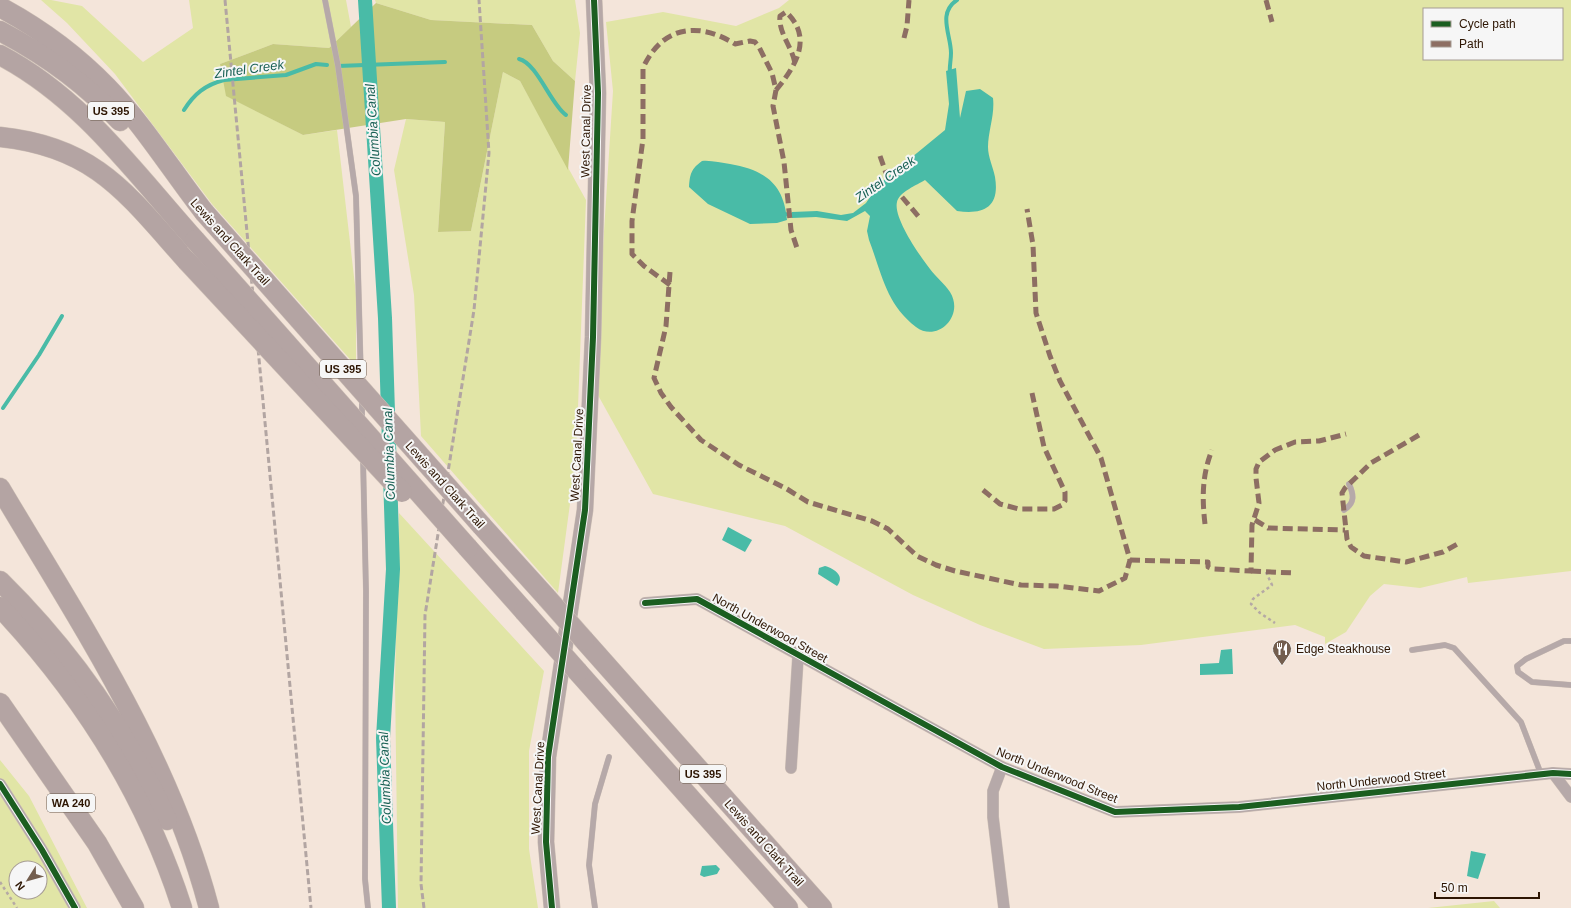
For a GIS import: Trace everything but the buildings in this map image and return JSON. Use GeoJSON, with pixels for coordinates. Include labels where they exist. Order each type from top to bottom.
{"type":"FeatureCollection","features":[{"type":"Feature","properties":{"kind":"highway"},"geometry":{"type":"LineString","coordinates":[[0,7],[61,47],[108,88],[204,212]]}},
{"type":"Feature","properties":{"kind":"highway","name":"Lewis and Clark Trail"},"geometry":{"type":"LineString","coordinates":[[0,31],[57,66],[98,98],[204,212],[822,908]]}},
{"type":"Feature","properties":{"kind":"highway","name":"Lewis and Clark Trail"},"geometry":{"type":"LineString","coordinates":[[0,55],[45,84],[84,115],[119,151],[195,240],[788,908]]}},
{"type":"Feature","properties":{"kind":"highway"},"geometry":{"type":"LineString","coordinates":[[0,138],[18,139],[49,146],[65,152],[94,167],[120,188],[385,475],[416,504],[468,548]]}},
{"type":"Feature","properties":{"kind":"highway"},"geometry":{"type":"LineString","coordinates":[[0,476],[39,554]]}},
{"type":"Feature","properties":{"kind":"highway"},"geometry":{"type":"LineString","coordinates":[[0,488],[116,684],[153,755],[190,846],[209,908]]}},
{"type":"Feature","properties":{"kind":"highway"},"geometry":{"type":"LineString","coordinates":[[0,581],[72,661],[113,719],[139,763],[162,808],[184,859],[201,908]]}},
{"type":"Feature","properties":{"kind":"highway"},"geometry":{"type":"LineString","coordinates":[[0,607],[43,655],[62,680],[110,752],[149,824],[182,908]]}},
{"type":"Feature","properties":{"kind":"highway","name":"WA 240"},"geometry":{"type":"LineString","coordinates":[[0,703],[94,838],[134,908]]}},
{"type":"Feature","properties":{"kind":"street","name":"West Canal Drive"},"geometry":{"type":"LineString","coordinates":[[552,908],[546,842],[548,757],[585,510],[593,337],[598,101],[594,0]]}},
{"type":"Feature","properties":{"kind":"street","name":"North Underwood Street"},"geometry":{"type":"LineString","coordinates":[[645,603],[697,599],[798,657],[1002,767],[1115,812],[1240,807],[1541,774],[1571,774]]}},
{"type":"Feature","properties":{"kind":"street"},"geometry":{"type":"LineString","coordinates":[[791,768],[798,657]]}},
{"type":"Feature","properties":{"kind":"street"},"geometry":{"type":"LineString","coordinates":[[1002,767],[993,791],[993,818],[1004,908]]}},
{"type":"Feature","properties":{"kind":"street"},"geometry":{"type":"LineString","coordinates":[[1554,773],[1571,797]]}},
{"type":"Feature","properties":{"kind":"street"},"geometry":{"type":"LineString","coordinates":[[0,784],[42,850],[75,908]]}},
{"type":"Feature","properties":{"kind":"lane"},"geometry":{"type":"LineString","coordinates":[[325,0],[338,66],[356,196],[366,591],[365,879],[368,908]]}},
{"type":"Feature","properties":{"kind":"lane"},"geometry":{"type":"LineString","coordinates":[[1344,510],[1353,500],[1353,493],[1349,484]]}},
{"type":"Feature","properties":{"kind":"lane"},"geometry":{"type":"LineString","coordinates":[[1571,641],[1564,641],[1526,658],[1517,666],[1518,672],[1532,682],[1571,685]]}},
{"type":"Feature","properties":{"kind":"lane"},"geometry":{"type":"LineString","coordinates":[[1412,650],[1444,645],[1454,648],[1521,722],[1541,774]]}},
{"type":"Feature","properties":{"kind":"lane"},"geometry":{"type":"LineString","coordinates":[[595,908],[589,865],[595,804],[609,757]]}},
{"type":"Feature","properties":{"kind":"path"},"geometry":{"type":"LineString","coordinates":[[1266,572],[1272,585],[1252,599],[1251,604],[1260,613],[1275,623]]}},
{"type":"Feature","properties":{"kind":"path"},"geometry":{"type":"LineString","coordinates":[[0,882],[16,908]]}},
{"type":"Feature","properties":{"kind":"green space"},"geometry":{"type":"Polygon","coordinates":[[[41,0],[51,0],[82,6],[143,62],[193,28],[189,0],[346,0],[351,27],[329,48],[273,44],[220,64],[227,96],[303,135],[337,130],[356,294],[356,366],[212,204],[115,74],[67,23],[41,0]]]}},
{"type":"Feature","properties":{"kind":"green space"},"geometry":{"type":"Polygon","coordinates":[[[375,0],[575,0],[580,33],[575,81],[553,61],[532,25],[431,20],[376,3],[375,0]]]}},
{"type":"Feature","properties":{"kind":"green space"},"geometry":{"type":"Polygon","coordinates":[[[789,0],[1571,0],[1571,571],[1468,583],[1467,577],[1420,588],[1384,584],[1370,596],[1346,632],[1325,644],[1325,637],[1295,625],[1141,645],[1044,649],[980,625],[913,595],[785,526],[653,494],[594,388],[613,91],[606,22],[663,12],[736,26],[779,8],[789,0]]]}},
{"type":"Feature","properties":{"kind":"green space"},"geometry":{"type":"Polygon","coordinates":[[[376,3],[431,20],[532,25],[553,61],[575,81],[568,170],[520,81],[503,72],[471,231],[438,232],[445,122],[406,119],[303,135],[226,96],[220,64],[273,44],[329,48],[376,3]]]}},
{"type":"Feature","properties":{"kind":"green space"},"geometry":{"type":"Polygon","coordinates":[[[503,72],[520,81],[586,200],[576,459],[558,593],[421,436],[414,295],[394,170],[406,119],[445,122],[438,232],[471,231],[503,72]]]}},
{"type":"Feature","properties":{"kind":"green space"},"geometry":{"type":"Polygon","coordinates":[[[399,513],[544,671],[529,751],[529,849],[538,908],[398,908],[395,681],[399,513]]]}},
{"type":"Feature","properties":{"kind":"green space"},"geometry":{"type":"Polygon","coordinates":[[[0,760],[29,796],[87,908],[0,908],[0,760]]]}},
{"type":"Feature","properties":{"kind":"green space"},"geometry":{"type":"Polygon","coordinates":[[[1494,901],[1500,908],[1428,908],[1494,901]]]}},
{"type":"Feature","properties":{"kind":"water"},"geometry":{"type":"Polygon","coordinates":[[[956,68],[960,118],[966,91],[980,89],[993,98],[993,111],[988,151],[996,187],[995,196],[988,207],[975,212],[957,211],[925,180],[898,198],[897,209],[899,217],[908,237],[930,269],[950,292],[954,301],[954,310],[951,318],[940,329],[932,332],[924,331],[916,327],[906,318],[891,298],[869,240],[867,231],[870,216],[865,211],[847,221],[816,217],[792,218],[792,212],[817,211],[841,215],[853,213],[866,203],[878,185],[945,130],[949,104],[946,71],[956,68]]]}},
{"type":"Feature","properties":{"kind":"water"},"geometry":{"type":"Polygon","coordinates":[[[702,161],[730,164],[753,170],[770,180],[782,196],[787,220],[777,223],[750,224],[708,204],[689,187],[692,172],[702,161]]]}},
{"type":"Feature","properties":{"kind":"water"},"geometry":{"type":"Polygon","coordinates":[[[728,527],[752,540],[745,552],[722,540],[728,527]]]}},
{"type":"Feature","properties":{"kind":"water"},"geometry":{"type":"Polygon","coordinates":[[[825,566],[838,573],[840,579],[837,586],[818,574],[819,568],[825,566]]]}},
{"type":"Feature","properties":{"kind":"water"},"geometry":{"type":"Polygon","coordinates":[[[1232,649],[1233,674],[1200,675],[1200,664],[1219,663],[1221,650],[1232,649]]]}},
{"type":"Feature","properties":{"kind":"water"},"geometry":{"type":"Polygon","coordinates":[[[1471,851],[1486,854],[1478,879],[1467,876],[1471,851]]]}},
{"type":"Feature","properties":{"kind":"water"},"geometry":{"type":"Polygon","coordinates":[[[716,865],[720,869],[717,874],[704,877],[700,875],[702,866],[716,865]]]}},
{"type":"Feature","properties":{"kind":"waterway","name":"Columbia Canal"},"geometry":{"type":"LineString","coordinates":[[365,0],[385,318],[393,569],[383,738],[389,908]]}},
{"type":"Feature","properties":{"kind":"waterway","name":"Zintel Creek"},"geometry":{"type":"LineString","coordinates":[[950,75],[951,53],[946,18],[951,5],[957,0]]}},
{"type":"Feature","properties":{"kind":"waterway","name":"Zintel Creek"},"geometry":{"type":"LineString","coordinates":[[519,59],[526,62],[532,68],[560,110],[566,115]]}},
{"type":"Feature","properties":{"kind":"waterway","name":"Zintel Creek"},"geometry":{"type":"LineString","coordinates":[[338,66],[445,62]]}},
{"type":"Feature","properties":{"kind":"waterway","name":"Zintel Creek"},"geometry":{"type":"LineString","coordinates":[[184,110],[196,95],[206,87],[217,82],[224,80],[286,75],[316,64],[327,65]]}},
{"type":"Feature","properties":{"kind":"waterway","name":"Zintel Creek"},"geometry":{"type":"LineString","coordinates":[[782,214],[797,215]]}},
{"type":"Feature","properties":{"kind":"waterway","name":"Zintel Creek"},"geometry":{"type":"LineString","coordinates":[[3,408],[39,355],[62,316]]}},
{"type":"Feature","properties":{"kind":"railway"},"geometry":{"type":"LineString","coordinates":[[225,0],[311,908]]}},
{"type":"Feature","properties":{"kind":"railway"},"geometry":{"type":"LineString","coordinates":[[424,908],[421,884],[425,615],[474,310],[489,153],[479,0]]}},
{"type":"Feature","properties":{"kind":"marked path"},"geometry":{"type":"LineString","coordinates":[[904,38],[907,26],[909,0]]}},
{"type":"Feature","properties":{"kind":"marked path"},"geometry":{"type":"LineString","coordinates":[[1266,0],[1272,22]]}},
{"type":"Feature","properties":{"kind":"marked path"},"geometry":{"type":"LineString","coordinates":[[776,90],[790,72],[795,62],[799,52],[799,32],[794,22],[786,12],[780,16],[781,28],[792,52],[794,58],[795,64]]}},
{"type":"Feature","properties":{"kind":"marked path"},"geometry":{"type":"LineString","coordinates":[[670,285],[644,266],[632,254],[632,221],[643,139],[643,68],[651,54],[660,43],[671,36],[682,32],[695,30],[708,32],[735,44],[750,41],[755,42],[759,47],[772,73],[776,90],[773,106],[784,162],[791,230],[797,248]]}},
{"type":"Feature","properties":{"kind":"marked path"},"geometry":{"type":"LineString","coordinates":[[880,156],[886,173]]}},
{"type":"Feature","properties":{"kind":"marked path"},"geometry":{"type":"LineString","coordinates":[[902,197],[919,217]]}},
{"type":"Feature","properties":{"kind":"marked path"},"geometry":{"type":"LineString","coordinates":[[670,272],[666,326],[654,378],[661,393],[671,407],[701,440],[739,465],[787,489],[808,502],[872,521],[888,529],[917,556],[936,565],[955,571],[1021,585],[1057,586],[1099,591],[1125,578],[1130,560],[1101,458],[1060,381],[1036,313],[1033,245],[1027,209]]}},
{"type":"Feature","properties":{"kind":"marked path"},"geometry":{"type":"LineString","coordinates":[[983,490],[1000,504],[1019,509],[1054,509],[1062,505],[1065,501],[1065,492],[1044,447],[1032,393]]}},
{"type":"Feature","properties":{"kind":"marked path"},"geometry":{"type":"LineString","coordinates":[[1130,560],[1208,562],[1208,567],[1213,569],[1251,571],[1252,525],[1259,503],[1256,478],[1256,469],[1259,462],[1275,450],[1295,442],[1319,441],[1346,434]]}},
{"type":"Feature","properties":{"kind":"marked path"},"geometry":{"type":"LineString","coordinates":[[1419,435],[1371,463],[1345,488],[1342,493],[1347,539],[1351,547],[1364,556],[1406,562],[1443,552],[1461,542]]}},
{"type":"Feature","properties":{"kind":"marked path"},"geometry":{"type":"LineString","coordinates":[[1205,524],[1203,505],[1204,487],[1206,468],[1212,450]]}},
{"type":"Feature","properties":{"kind":"marked path"},"geometry":{"type":"LineString","coordinates":[[1255,520],[1268,528],[1345,530]]}},
{"type":"Feature","properties":{"kind":"marked path"},"geometry":{"type":"LineString","coordinates":[[1251,571],[1294,573]]}},
{"type":"Feature","properties":{"kind":"cycle path"},"geometry":{"type":"LineString","coordinates":[[552,908],[546,842],[548,757],[585,510],[593,337],[598,93],[594,0]]}},
{"type":"Feature","properties":{"kind":"cycle path"},"geometry":{"type":"LineString","coordinates":[[645,603],[697,599],[1002,767],[1115,812],[1239,807],[1553,773],[1571,774]]}},
{"type":"Feature","properties":{"kind":"cycle path"},"geometry":{"type":"LineString","coordinates":[[0,784],[42,850],[75,908]]}},
{"type":"Feature","properties":{"kind":"place","name":"Edge Steakhouse"},"geometry":{"type":"Point","coordinates":[1282,666]}}]}
